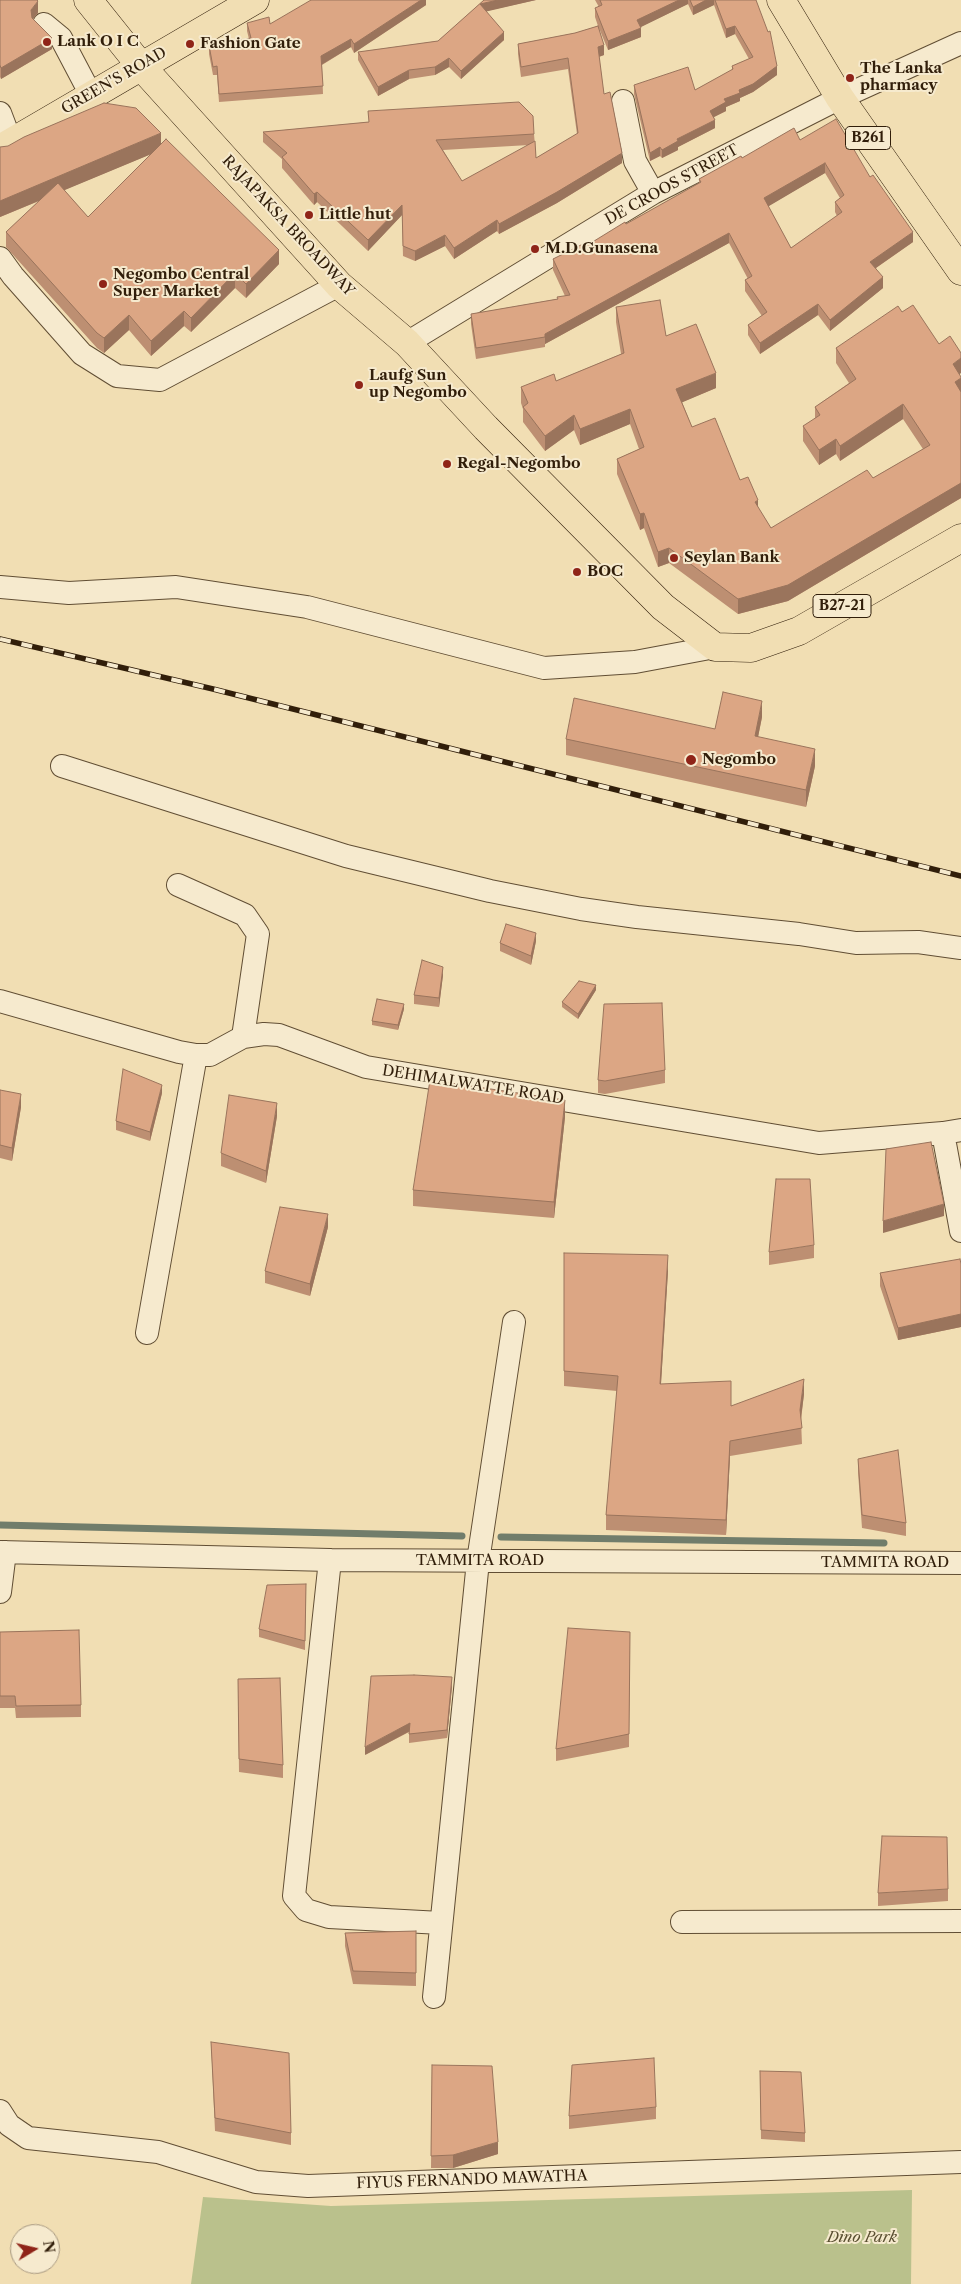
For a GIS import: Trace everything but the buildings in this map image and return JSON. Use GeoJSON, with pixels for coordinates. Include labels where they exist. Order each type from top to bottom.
{"type":"FeatureCollection","features":[{"type":"Feature","properties":{"kind":"main road","name":"GREEN'S ROAD"},"geometry":{"type":"LineString","coordinates":[[6,146],[140,65],[255,0]]}},
{"type":"Feature","properties":{"kind":"main road","name":"B261"},"geometry":{"type":"LineString","coordinates":[[781,0],[840,98],[961,271]]}},
{"type":"Feature","properties":{"kind":"main road","name":"RAJAPAKSA BROADWAY"},"geometry":{"type":"LineString","coordinates":[[90,1],[140,65],[340,285],[407,342],[486,428],[663,606],[715,647]]}},
{"type":"Feature","properties":{"kind":"main road","name":"B27-21"},"geometry":{"type":"LineString","coordinates":[[715,647],[751,648],[799,631],[961,538]]}},
{"type":"Feature","properties":{"kind":"street"},"geometry":{"type":"LineString","coordinates":[[44,24],[61,38],[91,95]]}},
{"type":"Feature","properties":{"kind":"street","name":"DE CROOS STREET"},"geometry":{"type":"LineString","coordinates":[[407,342],[653,193],[840,98],[961,43]]}},
{"type":"Feature","properties":{"kind":"street"},"geometry":{"type":"LineString","coordinates":[[623,101],[635,161],[653,193]]}},
{"type":"Feature","properties":{"kind":"street"},"geometry":{"type":"LineString","coordinates":[[0,112],[6,146]]}},
{"type":"Feature","properties":{"kind":"street"},"geometry":{"type":"LineString","coordinates":[[0,258],[13,276],[82,354],[117,376],[160,380],[340,285]]}},
{"type":"Feature","properties":{"kind":"street"},"geometry":{"type":"LineString","coordinates":[[0,587],[69,594],[176,587],[307,607],[544,668],[635,662],[715,647]]}},
{"type":"Feature","properties":{"kind":"street"},"geometry":{"type":"LineString","coordinates":[[62,766],[346,856],[581,909],[637,917],[799,934],[856,943],[918,942],[961,948]]}},
{"type":"Feature","properties":{"kind":"street"},"geometry":{"type":"LineString","coordinates":[[178,886],[245,916],[258,934],[243,1036]]}},
{"type":"Feature","properties":{"kind":"street","name":"DEHIMALWATTE ROAD"},"geometry":{"type":"LineString","coordinates":[[0,1001],[179,1052],[196,1055],[210,1055],[243,1036],[279,1035],[366,1068],[819,1143],[952,1131]]}},
{"type":"Feature","properties":{"kind":"street"},"geometry":{"type":"LineString","coordinates":[[147,1333],[196,1055]]}},
{"type":"Feature","properties":{"kind":"street"},"geometry":{"type":"LineString","coordinates":[[952,1131],[961,1231]]}},
{"type":"Feature","properties":{"kind":"street"},"geometry":{"type":"LineString","coordinates":[[434,1997],[478,1561],[514,1322]]}},
{"type":"Feature","properties":{"kind":"street"},"geometry":{"type":"LineString","coordinates":[[0,1592],[2,1552]]}},
{"type":"Feature","properties":{"kind":"street","name":"TAMMITA ROAD"},"geometry":{"type":"LineString","coordinates":[[2,1552],[330,1560],[961,1563]]}},
{"type":"Feature","properties":{"kind":"street"},"geometry":{"type":"LineString","coordinates":[[330,1560],[294,1896],[306,1910],[329,1917],[441,1923]]}},
{"type":"Feature","properties":{"kind":"street"},"geometry":{"type":"LineString","coordinates":[[682,1922],[961,1920]]}},
{"type":"Feature","properties":{"kind":"street","name":"FIYUS FERNANDO MAWATHA"},"geometry":{"type":"LineString","coordinates":[[0,2111],[8,2125],[28,2138],[158,2152],[256,2182],[308,2186],[961,2162]]}},
{"type":"Feature","properties":{"kind":"green space","name":"Dino Park"},"geometry":{"type":"Polygon","coordinates":[[[912,2190],[911,2284],[191,2284],[203,2197],[331,2206],[912,2190]]]}},
{"type":"Feature","properties":{"kind":"waterway"},"geometry":{"type":"LineString","coordinates":[[0,1525],[462,1536]]}},
{"type":"Feature","properties":{"kind":"waterway"},"geometry":{"type":"LineString","coordinates":[[501,1537],[884,1543]]}},
{"type":"Feature","properties":{"kind":"railway"},"geometry":{"type":"LineString","coordinates":[[0,639],[213,689],[961,876]]}},
{"type":"Feature","properties":{"kind":"place","name":"Lank O I C"},"geometry":{"type":"Point","coordinates":[47,42]}},
{"type":"Feature","properties":{"kind":"place","name":"Fashion Gate"},"geometry":{"type":"Point","coordinates":[190,44]}},
{"type":"Feature","properties":{"kind":"place","name":"The Lanka pharmacy"},"geometry":{"type":"Point","coordinates":[850,78]}},
{"type":"Feature","properties":{"kind":"place","name":"Little hut"},"geometry":{"type":"Point","coordinates":[309,215]}},
{"type":"Feature","properties":{"kind":"place","name":"M.D.Gunasena"},"geometry":{"type":"Point","coordinates":[535,249]}},
{"type":"Feature","properties":{"kind":"place","name":"Negombo Central Super Market"},"geometry":{"type":"Point","coordinates":[103,284]}},
{"type":"Feature","properties":{"kind":"place","name":"Laufg Sun up Negombo"},"geometry":{"type":"Point","coordinates":[359,385]}},
{"type":"Feature","properties":{"kind":"place","name":"Regal-Negombo"},"geometry":{"type":"Point","coordinates":[447,464]}},
{"type":"Feature","properties":{"kind":"place","name":"Seylan Bank"},"geometry":{"type":"Point","coordinates":[674,558]}},
{"type":"Feature","properties":{"kind":"place","name":"BOC"},"geometry":{"type":"Point","coordinates":[577,572]}},
{"type":"Feature","properties":{"kind":"place","name":"Negombo"},"geometry":{"type":"Point","coordinates":[691,760]}}]}
